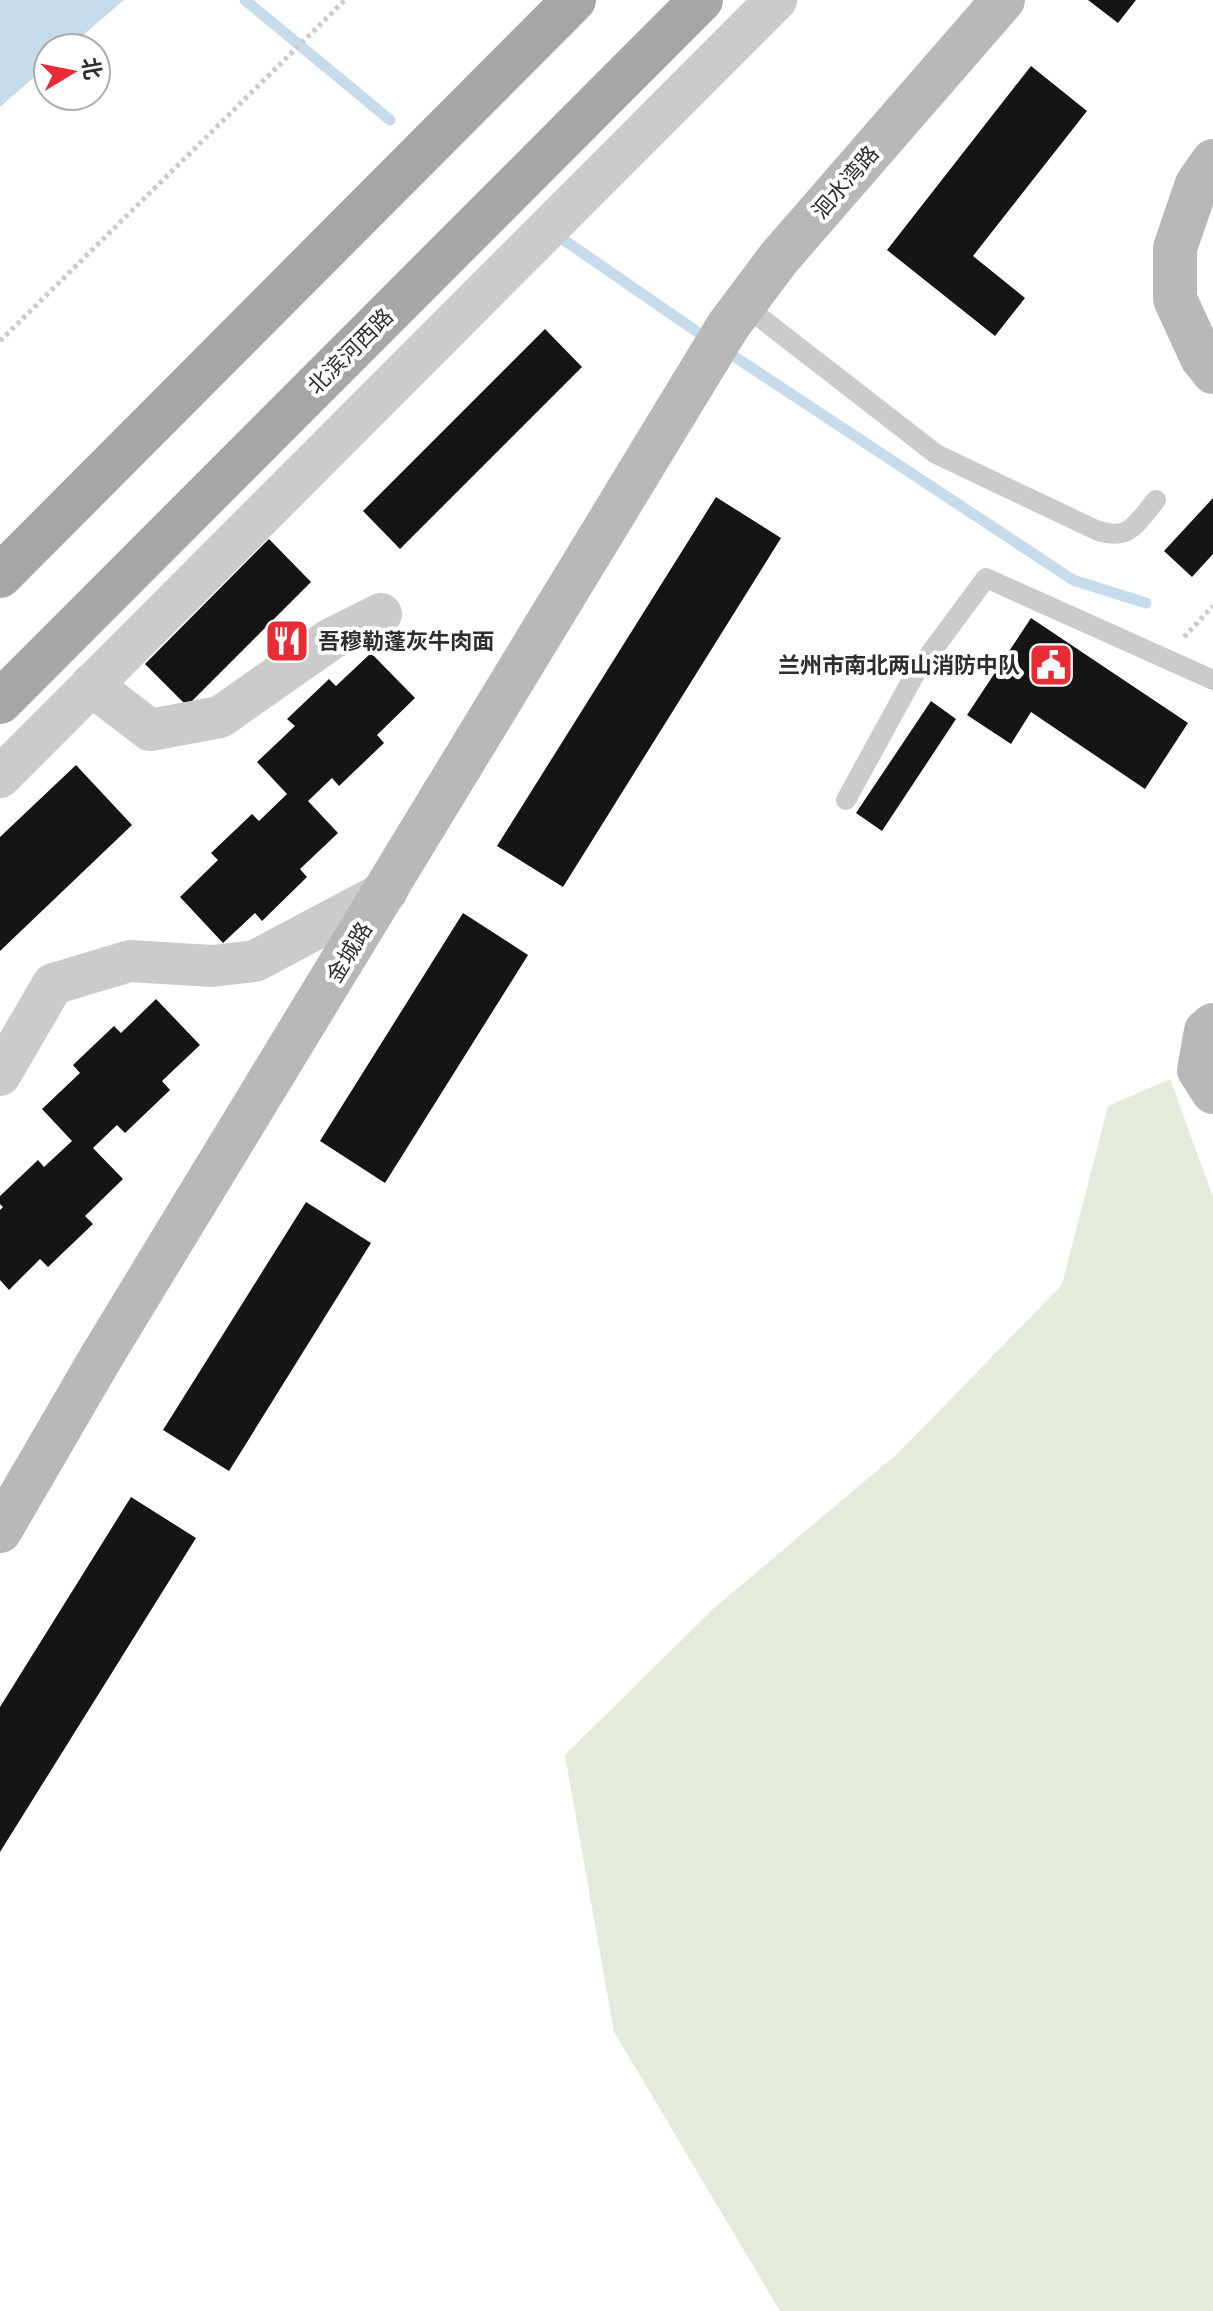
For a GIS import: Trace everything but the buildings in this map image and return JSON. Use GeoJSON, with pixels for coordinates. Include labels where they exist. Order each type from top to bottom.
{"type":"FeatureCollection","features":[{"type":"Feature","properties":{"kind":"main road"},"geometry":{"type":"LineString","coordinates":[[0,576],[574,0]]}},
{"type":"Feature","properties":{"kind":"main road","name":"北滨河西路"},"geometry":{"type":"LineString","coordinates":[[0,702],[701,0]]}},
{"type":"Feature","properties":{"kind":"street"},"geometry":{"type":"LineString","coordinates":[[0,777],[776,0]]}},
{"type":"Feature","properties":{"kind":"street","name":"洄水湾路"},"geometry":{"type":"LineString","coordinates":[[699,374],[778,259],[1003,0]]}},
{"type":"Feature","properties":{"kind":"street"},"geometry":{"type":"LineString","coordinates":[[1213,161],[1197,184],[1175,248],[1175,299],[1202,358],[1213,372]]}},
{"type":"Feature","properties":{"kind":"street","name":"金城路"},"geometry":{"type":"LineString","coordinates":[[0,1531],[100,1359],[699,374]]}},
{"type":"Feature","properties":{"kind":"street"},"geometry":{"type":"LineString","coordinates":[[91,685],[150,730],[220,717],[331,639],[381,614]]}},
{"type":"Feature","properties":{"kind":"street"},"geometry":{"type":"LineString","coordinates":[[0,1075],[53,984],[130,961],[212,966],[255,961],[387,891]]}},
{"type":"Feature","properties":{"kind":"street"},"geometry":{"type":"LineString","coordinates":[[1213,1025],[1206,1031],[1199,1070],[1213,1092]]}},
{"type":"Feature","properties":{"kind":"lane"},"geometry":{"type":"LineString","coordinates":[[736,316],[936,454],[1096,530],[1113,536],[1132,529],[1156,500]]}},
{"type":"Feature","properties":{"kind":"lane"},"geometry":{"type":"LineString","coordinates":[[846,800],[915,674],[986,578],[1213,680]]}},
{"type":"Feature","properties":{"kind":"path"},"geometry":{"type":"LineString","coordinates":[[0,341],[345,0]]}},
{"type":"Feature","properties":{"kind":"path"},"geometry":{"type":"LineString","coordinates":[[1164,658],[1213,606]]}},
{"type":"Feature","properties":{"kind":"green space"},"geometry":{"type":"Polygon","coordinates":[[[1170,1079],[1213,1197],[1213,2311],[780,2311],[614,2032],[565,1755],[713,1609],[898,1453],[1062,1285],[1108,1106],[1170,1079]]]}},
{"type":"Feature","properties":{"kind":"water"},"geometry":{"type":"Polygon","coordinates":[[[0,0],[124,0],[87,32],[32,32],[32,79],[0,107],[0,0]]]}},
{"type":"Feature","properties":{"kind":"waterway"},"geometry":{"type":"LineString","coordinates":[[245,0],[390,120]]}},
{"type":"Feature","properties":{"kind":"waterway"},"geometry":{"type":"LineString","coordinates":[[561,238],[709,340]]}},
{"type":"Feature","properties":{"kind":"waterway"},"geometry":{"type":"LineString","coordinates":[[723,349],[1073,580],[1146,603]]}},
{"type":"Feature","properties":{"kind":"place","name":"吾穆勒蓬灰牛肉面"},"geometry":{"type":"Point","coordinates":[287,641]}},
{"type":"Feature","properties":{"kind":"place","name":"兰州市南北两山消防中队"},"geometry":{"type":"Point","coordinates":[1051,665]}}]}
